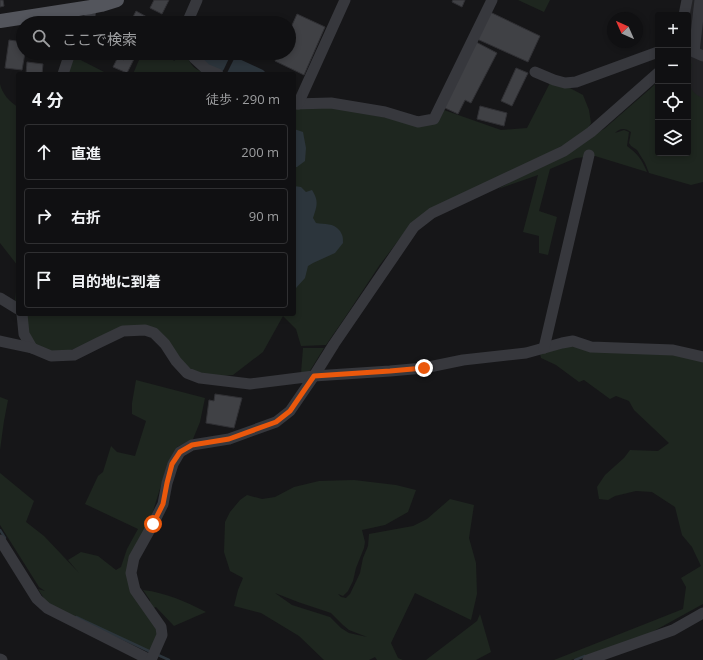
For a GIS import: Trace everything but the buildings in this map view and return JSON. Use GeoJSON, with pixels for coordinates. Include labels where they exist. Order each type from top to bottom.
{"type":"FeatureCollection","features":[{"type":"Feature","properties":{"kind":"main road"},"geometry":{"type":"LineString","coordinates":[[32,16],[101,5],[117,0]]}},
{"type":"Feature","properties":{"kind":"main road"},"geometry":{"type":"LineString","coordinates":[[0,21],[16,19]]}},
{"type":"Feature","properties":{"kind":"street"},"geometry":{"type":"LineString","coordinates":[[190,16],[197,0]]}},
{"type":"Feature","properties":{"kind":"street"},"geometry":{"type":"LineString","coordinates":[[345,0],[296,104],[332,103],[385,112],[418,122],[434,119],[492,0]]}},
{"type":"Feature","properties":{"kind":"street"},"geometry":{"type":"LineString","coordinates":[[685,12],[688,0]]}},
{"type":"Feature","properties":{"kind":"street"},"geometry":{"type":"LineString","coordinates":[[700,0],[694,52],[703,56]]}},
{"type":"Feature","properties":{"kind":"street"},"geometry":{"type":"LineString","coordinates":[[89,16],[90,7]]}},
{"type":"Feature","properties":{"kind":"street"},"geometry":{"type":"LineString","coordinates":[[535,72],[565,83],[576,82],[655,53]]}},
{"type":"Feature","properties":{"kind":"street"},"geometry":{"type":"LineString","coordinates":[[64,72],[68,60]]}},
{"type":"Feature","properties":{"kind":"street"},"geometry":{"type":"LineString","coordinates":[[196,60],[206,69],[213,72]]}},
{"type":"Feature","properties":{"kind":"street"},"geometry":{"type":"LineString","coordinates":[[0,540],[37,599],[46,608],[150,660],[162,636],[161,627],[135,590],[131,573],[134,558],[163,504],[172,464],[180,452],[192,445],[229,439],[276,422],[290,411],[414,227],[432,213],[564,151],[591,132],[655,76]]}},
{"type":"Feature","properties":{"kind":"street"},"geometry":{"type":"LineString","coordinates":[[544,348],[589,155]]}},
{"type":"Feature","properties":{"kind":"street"},"geometry":{"type":"LineString","coordinates":[[0,298],[16,308]]}},
{"type":"Feature","properties":{"kind":"street"},"geometry":{"type":"LineString","coordinates":[[22,316],[24,334],[32,348]]}},
{"type":"Feature","properties":{"kind":"street"},"geometry":{"type":"LineString","coordinates":[[0,341],[32,348],[51,356],[74,355],[123,332],[145,330],[154,333],[165,344],[176,361],[187,373],[200,378],[250,384],[314,376],[424,368],[464,360],[526,353],[573,341],[591,347],[673,350],[703,357]]}},
{"type":"Feature","properties":{"kind":"street"},"geometry":{"type":"LineString","coordinates":[[588,660],[673,630],[703,613]]}},
{"type":"Feature","properties":{"kind":"shaded area"},"geometry":{"type":"Polygon","coordinates":[[[518,0],[550,0],[544,12],[518,0]]]}},
{"type":"Feature","properties":{"kind":"shaded area"},"geometry":{"type":"Polygon","coordinates":[[[690,0],[703,0],[703,115],[691,120],[691,12],[688,12],[690,0]]]}},
{"type":"Feature","properties":{"kind":"shaded area"},"geometry":{"type":"Polygon","coordinates":[[[67,60],[81,60],[104,72],[64,72],[67,60]]]}},
{"type":"Feature","properties":{"kind":"shaded area"},"geometry":{"type":"Polygon","coordinates":[[[139,60],[189,60],[194,67],[202,72],[134,72],[139,60]]]}},
{"type":"Feature","properties":{"kind":"shaded area"},"geometry":{"type":"Polygon","coordinates":[[[203,60],[228,60],[222,72],[208,65],[203,60]]]}},
{"type":"Feature","properties":{"kind":"shaded area"},"geometry":{"type":"Polygon","coordinates":[[[234,60],[241,60],[265,72],[228,72],[234,60]]]}},
{"type":"Feature","properties":{"kind":"shaded area"},"geometry":{"type":"Polygon","coordinates":[[[551,81],[568,87],[583,95],[589,110],[591,123],[586,132],[410,225],[379,266],[326,345],[301,346],[296,329],[283,316],[296,316],[296,109],[334,107],[418,124],[444,110],[501,130],[527,128],[551,81]]]}},
{"type":"Feature","properties":{"kind":"shaded area"},"geometry":{"type":"Polygon","coordinates":[[[0,84],[7,97],[16,106],[16,263],[0,243],[0,84]]]}},
{"type":"Feature","properties":{"kind":"shaded area"},"geometry":{"type":"Polygon","coordinates":[[[655,84],[655,156],[691,156],[691,89],[703,98],[703,182],[691,185],[649,173],[637,150],[629,143],[631,132],[621,129],[615,133],[624,130],[629,132],[627,146],[639,158],[647,172],[595,156],[576,158],[550,169],[539,211],[557,217],[548,255],[539,253],[539,236],[523,232],[538,175],[498,189],[604,129],[655,84]]]}},
{"type":"Feature","properties":{"kind":"shaded area"},"geometry":{"type":"Polygon","coordinates":[[[296,130],[303,132],[306,148],[305,161],[297,167],[296,130]]]}},
{"type":"Feature","properties":{"kind":"shaded area"},"geometry":{"type":"Polygon","coordinates":[[[296,186],[301,187],[306,192],[312,190],[316,201],[313,218],[316,223],[335,226],[343,237],[343,243],[335,253],[308,266],[305,278],[296,288],[296,186]]]}},
{"type":"Feature","properties":{"kind":"shaded area"},"geometry":{"type":"Polygon","coordinates":[[[22,316],[283,316],[263,352],[233,375],[204,378],[186,369],[154,333],[123,331],[55,356],[32,348],[22,316]]]}},
{"type":"Feature","properties":{"kind":"shaded area"},"geometry":{"type":"Polygon","coordinates":[[[562,343],[636,349],[703,359],[703,604],[643,637],[571,660],[554,660],[683,609],[686,587],[681,578],[701,566],[692,547],[682,535],[675,507],[652,492],[636,491],[615,496],[608,500],[599,499],[597,487],[605,475],[624,458],[630,450],[658,451],[669,443],[634,410],[629,401],[616,396],[610,399],[584,380],[579,382],[556,365],[541,358],[540,353],[562,343]]]}},
{"type":"Feature","properties":{"kind":"shaded area"},"geometry":{"type":"Polygon","coordinates":[[[303,348],[324,348],[308,374],[301,373],[303,348]]]}},
{"type":"Feature","properties":{"kind":"shaded area"},"geometry":{"type":"Polygon","coordinates":[[[136,380],[205,398],[200,422],[193,439],[177,447],[165,472],[148,528],[127,566],[148,607],[150,600],[143,590],[160,593],[175,598],[206,612],[174,626],[156,607],[147,611],[156,623],[157,638],[149,651],[48,605],[38,589],[45,591],[39,587],[0,525],[0,473],[34,501],[26,522],[44,536],[79,573],[68,560],[81,552],[98,556],[116,570],[121,567],[127,549],[138,529],[85,504],[98,476],[103,472],[111,446],[117,452],[135,456],[146,421],[132,414],[132,403],[136,380]]]}},
{"type":"Feature","properties":{"kind":"shaded area"},"geometry":{"type":"Polygon","coordinates":[[[0,397],[8,400],[0,450],[0,397]]]}},
{"type":"Feature","properties":{"kind":"shaded area"},"geometry":{"type":"Polygon","coordinates":[[[354,480],[396,485],[416,490],[408,512],[385,525],[362,530],[365,542],[364,548],[356,568],[353,581],[348,591],[343,596],[338,594],[341,597],[346,598],[350,594],[360,573],[363,558],[368,546],[369,534],[413,526],[427,519],[450,499],[474,505],[469,538],[476,563],[477,594],[471,620],[415,593],[391,643],[398,658],[403,660],[377,660],[375,657],[369,660],[324,660],[299,636],[261,613],[234,606],[243,578],[230,571],[224,552],[225,522],[230,512],[240,500],[247,495],[262,499],[275,497],[294,487],[319,481],[354,480]],[[275,593],[292,605],[330,617],[341,628],[349,633],[367,637],[349,630],[331,613],[275,593]]]}},
{"type":"Feature","properties":{"kind":"shaded area"},"geometry":{"type":"Polygon","coordinates":[[[480,614],[491,652],[476,660],[426,660],[477,621],[480,614]]]}},
{"type":"Feature","properties":{"kind":"waterway"},"geometry":{"type":"LineString","coordinates":[[0,530],[5,538]]}},
{"type":"Feature","properties":{"kind":"waterway"},"geometry":{"type":"LineString","coordinates":[[76,617],[151,652]]}},
{"type":"Feature","properties":{"kind":"waterway"},"geometry":{"type":"LineString","coordinates":[[158,655],[169,660]]}},
{"type":"Feature","properties":{"kind":"waterway"},"geometry":{"type":"LineString","coordinates":[[575,660],[585,656]]}},
{"type":"Feature","properties":{"kind":"route"},"geometry":{"type":"LineString","coordinates":[[153,524],[163,504],[172,464],[180,452],[192,445],[229,439],[276,422],[290,411],[314,376],[424,368]]}}]}
